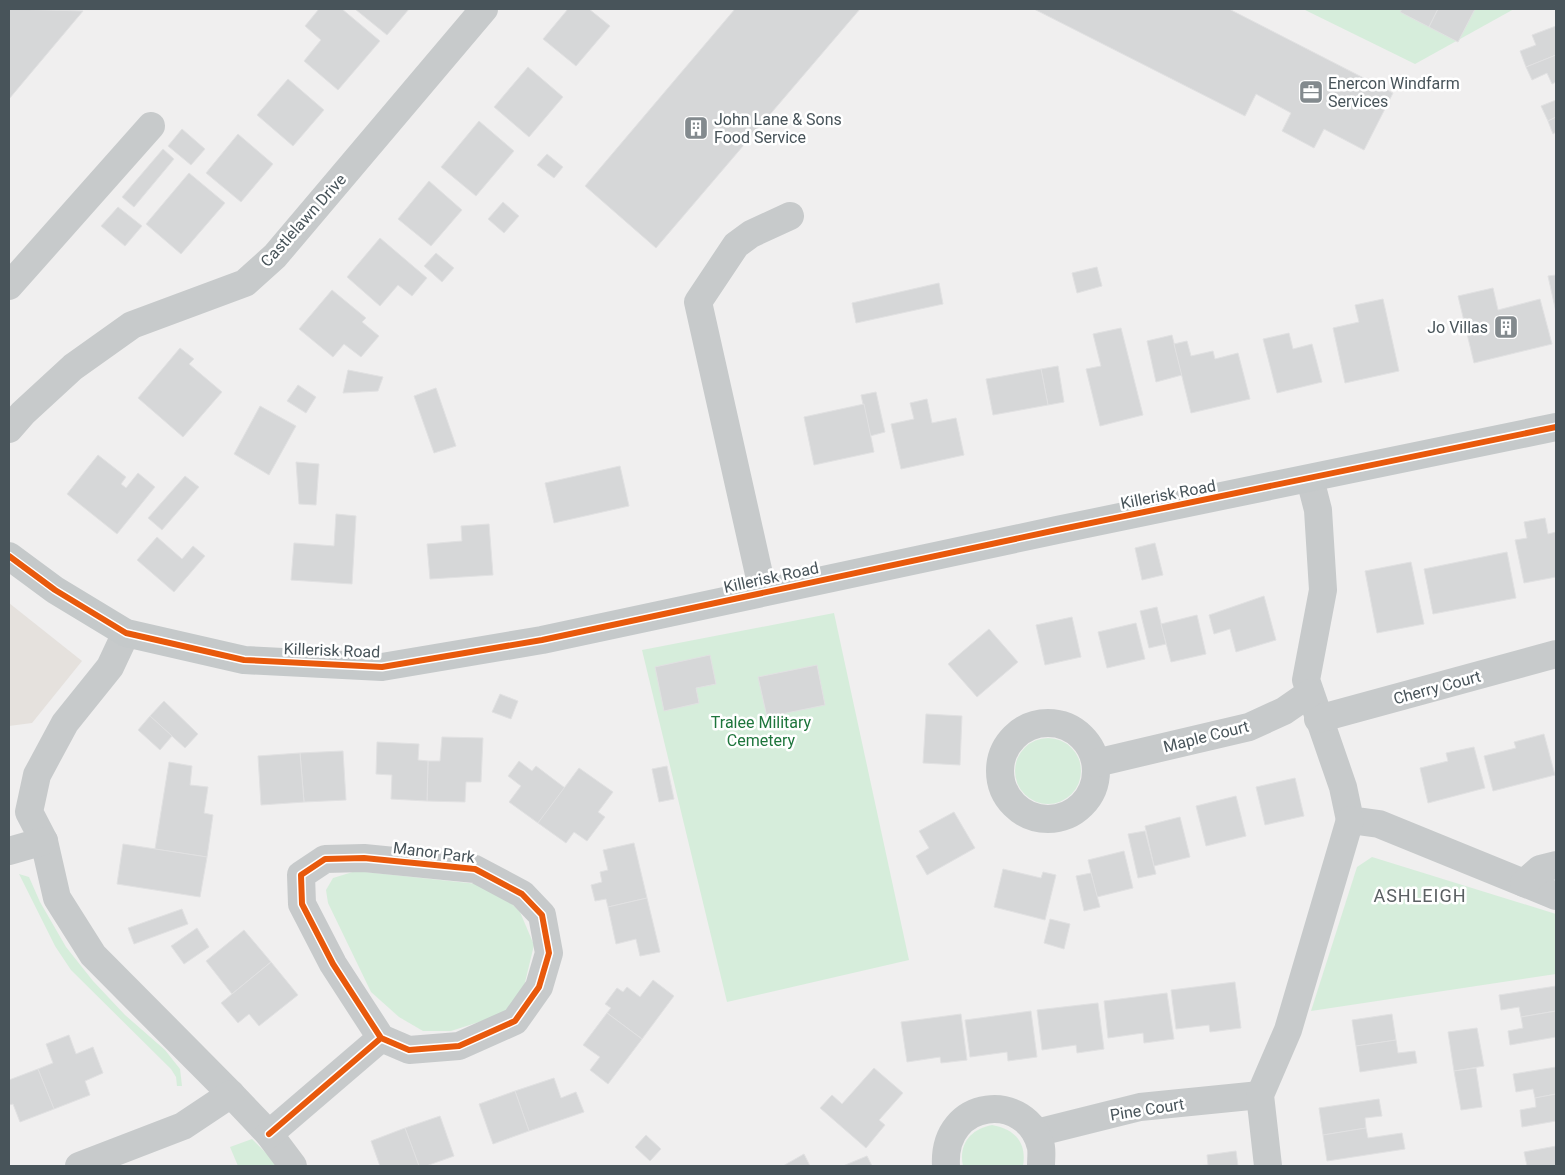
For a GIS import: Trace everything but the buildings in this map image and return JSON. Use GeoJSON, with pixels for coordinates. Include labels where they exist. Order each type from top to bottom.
{"type":"FeatureCollection","features":[{"type":"Feature","properties":{"kind":"main road","name":"Killerisk Road"},"geometry":{"type":"LineString","coordinates":[[9,556],[55,590],[126,633],[244,660],[382,666],[542,640],[763,592],[1556,427]]}},
{"type":"Feature","properties":{"kind":"street","name":"Castlelawn Drive"},"geometry":{"type":"LineString","coordinates":[[9,429],[23,413],[73,367],[132,325],[245,283],[275,256],[484,9]]}},
{"type":"Feature","properties":{"kind":"street"},"geometry":{"type":"LineString","coordinates":[[9,286],[151,126]]}},
{"type":"Feature","properties":{"kind":"street"},"geometry":{"type":"LineString","coordinates":[[763,592],[698,302],[736,245],[751,234],[790,216]]}},
{"type":"Feature","properties":{"kind":"street"},"geometry":{"type":"LineString","coordinates":[[1268,1166],[1260,1095],[1288,1030],[1350,820],[1343,787],[1306,680],[1322,590],[1318,510],[1310,479]]}},
{"type":"Feature","properties":{"kind":"street"},"geometry":{"type":"LineString","coordinates":[[126,633],[110,667],[65,724],[37,775],[29,812],[44,841],[57,898],[93,955],[231,1094],[268,1134],[293,1166]]}},
{"type":"Feature","properties":{"kind":"street","name":"Cherry Court"},"geometry":{"type":"LineString","coordinates":[[1318,719],[1556,654]]}},
{"type":"Feature","properties":{"kind":"street","name":"Maple Court"},"geometry":{"type":"LineString","coordinates":[[1096,763],[1249,727],[1284,711],[1310,693]]}},
{"type":"Feature","properties":{"kind":"street"},"geometry":{"type":"LineString","coordinates":[[1350,820],[1379,824],[1556,896]]}},
{"type":"Feature","properties":{"kind":"street"},"geometry":{"type":"LineString","coordinates":[[9,851],[44,841]]}},
{"type":"Feature","properties":{"kind":"street","name":"Manor Park"},"geometry":{"type":"LineString","coordinates":[[364,858],[475,869],[522,894],[542,915],[548,953],[539,987],[515,1021],[460,1046],[410,1050],[381,1038],[333,964],[302,904],[301,875],[325,859],[364,858]]}},
{"type":"Feature","properties":{"kind":"street"},"geometry":{"type":"LineString","coordinates":[[1524,883],[1540,870],[1556,865]]}},
{"type":"Feature","properties":{"kind":"street"},"geometry":{"type":"LineString","coordinates":[[268,1134],[381,1038]]}},
{"type":"Feature","properties":{"kind":"street"},"geometry":{"type":"LineString","coordinates":[[79,1166],[183,1126],[231,1094]]}},
{"type":"Feature","properties":{"kind":"street","name":"Pine Court"},"geometry":{"type":"LineString","coordinates":[[1036,1133],[1140,1107],[1260,1095]]}},
{"type":"Feature","properties":{"kind":"street"},"geometry":{"type":"LineString","coordinates":[[946,1166],[945,1152],[950,1135],[960,1122],[969,1115],[985,1109],[1001,1109],[1017,1115],[1036,1133],[1042,1148],[1041,1166]]}},
{"type":"Feature","properties":{"kind":"shaded area"},"geometry":{"type":"Polygon","coordinates":[[[9,603],[82,661],[32,723],[9,726],[9,603]]]}},
{"type":"Feature","properties":{"kind":"green space"},"geometry":{"type":"Polygon","coordinates":[[[1303,9],[1514,9],[1415,64],[1303,9]]]}},
{"type":"Feature","properties":{"kind":"green space","name":"Tralee Military Cemetery"},"geometry":{"type":"Polygon","coordinates":[[[834,613],[909,960],[727,1002],[642,650],[834,613]]]}},
{"type":"Feature","properties":{"kind":"green space"},"geometry":{"type":"Polygon","coordinates":[[[1048,738],[1061,741],[1071,748],[1078,758],[1081,771],[1078,784],[1071,794],[1061,801],[1048,804],[1035,801],[1025,794],[1018,784],[1015,771],[1018,758],[1025,748],[1035,741],[1048,738]]]}},
{"type":"Feature","properties":{"kind":"green space"},"geometry":{"type":"Polygon","coordinates":[[[1372,857],[1556,914],[1556,974],[1311,1011],[1357,867],[1372,857]]]}},
{"type":"Feature","properties":{"kind":"green space"},"geometry":{"type":"Polygon","coordinates":[[[356,871],[487,885],[502,894],[520,912],[534,945],[522,995],[504,1014],[451,1031],[423,1031],[399,1017],[371,992],[328,903],[326,890],[333,878],[356,871]]]}},
{"type":"Feature","properties":{"kind":"green space"},"geometry":{"type":"Polygon","coordinates":[[[19,874],[29,877],[40,902],[66,947],[93,981],[125,1015],[165,1050],[180,1069],[182,1086],[177,1086],[176,1077],[171,1069],[71,970],[55,946],[19,874]]]}},
{"type":"Feature","properties":{"kind":"green space"},"geometry":{"type":"Polygon","coordinates":[[[992,1125],[1007,1130],[1018,1138],[1023,1150],[1023,1166],[963,1166],[962,1151],[964,1144],[972,1134],[992,1125]]]}},
{"type":"Feature","properties":{"kind":"green space"},"geometry":{"type":"Polygon","coordinates":[[[252,1139],[279,1166],[238,1166],[230,1147],[252,1139]]]}},
{"type":"Feature","properties":{"kind":"cycle path"},"geometry":{"type":"LineString","coordinates":[[9,556],[55,590],[126,633],[244,660],[382,667],[542,640],[1057,530],[1556,427]]}},
{"type":"Feature","properties":{"kind":"cycle path"},"geometry":{"type":"LineString","coordinates":[[269,1134],[381,1038],[409,1050],[459,1046],[515,1021],[539,987],[549,953],[542,915],[522,894],[475,869],[364,858],[325,859],[301,875],[302,904],[333,964],[381,1038]]}},
{"type":"Feature","properties":{"kind":"place","name":"Enercon Windfarm Services"},"geometry":{"type":"Point","coordinates":[1311,92]}},
{"type":"Feature","properties":{"kind":"place","name":"John Lane & Sons Food Service"},"geometry":{"type":"Point","coordinates":[696,128]}},
{"type":"Feature","properties":{"kind":"place","name":"Jo Villas"},"geometry":{"type":"Point","coordinates":[1506,327]}},
{"type":"Feature","properties":{"kind":"district","name":"ASHLEIGH"},"geometry":{"type":"Point","coordinates":[1420,896]}}]}
